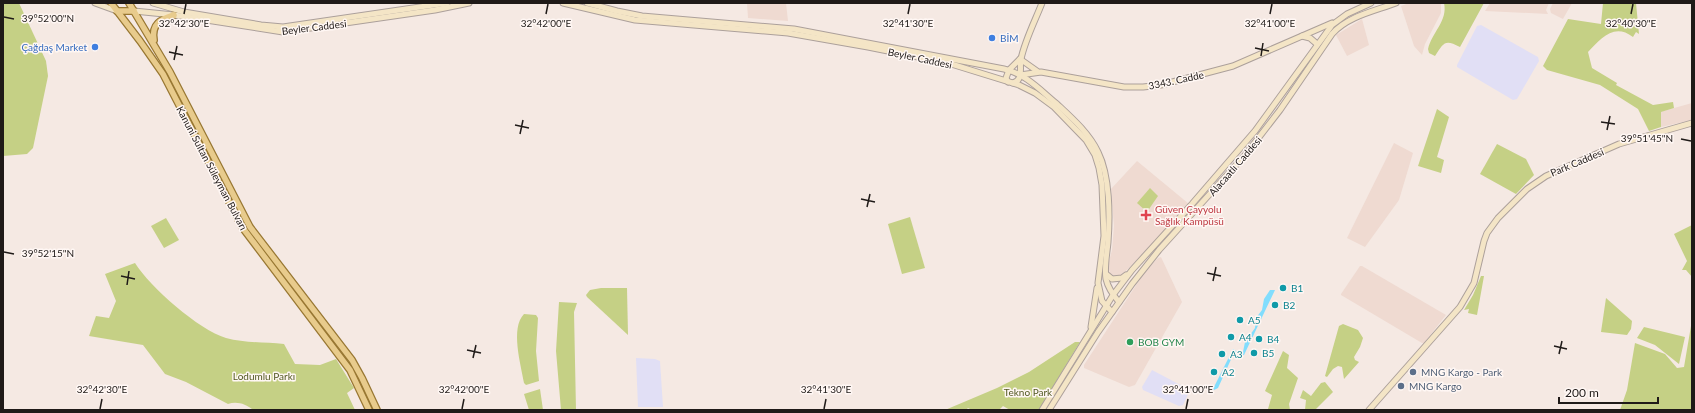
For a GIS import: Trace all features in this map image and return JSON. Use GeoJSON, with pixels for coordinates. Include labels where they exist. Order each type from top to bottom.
{"type":"FeatureCollection","features":[{"type":"Feature","properties":{"kind":"main road"},"geometry":{"type":"LineString","coordinates":[[95,3],[116,11],[134,11]]}},
{"type":"Feature","properties":{"kind":"main road","name":"Kanuni Sultan Süleyman Bulvarı"},"geometry":{"type":"LineString","coordinates":[[111,3],[163,74],[242,227],[350,370],[369,410]]}},
{"type":"Feature","properties":{"kind":"main road","name":"Kanuni Sultan Süleyman Bulvarı"},"geometry":{"type":"LineString","coordinates":[[129,3],[170,72],[250,227],[352,360],[377,410]]}},
{"type":"Feature","properties":{"kind":"main road","name":"Beyler Caddesi"},"geometry":{"type":"LineString","coordinates":[[153,3],[184,12],[261,25],[283,27],[428,9]]}},
{"type":"Feature","properties":{"kind":"main road","name":"Beyler Caddesi"},"geometry":{"type":"LineString","coordinates":[[435,8],[447,3]]}},
{"type":"Feature","properties":{"kind":"main road","name":"Beyler Caddesi"},"geometry":{"type":"LineString","coordinates":[[134,11],[174,15],[283,32],[454,4],[469,3]]}},
{"type":"Feature","properties":{"kind":"main road","name":"Beyler Caddesi"},"geometry":{"type":"LineString","coordinates":[[563,3],[635,20],[794,29],[1009,70],[1020,75],[1040,90],[1078,124],[1090,138],[1099,153],[1106,178],[1108,209],[1108,237],[1105,273],[1113,296]]}},
{"type":"Feature","properties":{"kind":"main road","name":"Beyler Caddesi"},"geometry":{"type":"LineString","coordinates":[[587,3],[630,14],[692,23]]}},
{"type":"Feature","properties":{"kind":"main road"},"geometry":{"type":"LineString","coordinates":[[1020,59],[1009,70],[1006,78],[1011,83],[1017,82],[1020,75],[1020,59],[1042,3]]}},
{"type":"Feature","properties":{"kind":"main road","name":"Alacaatlı Caddesi"},"geometry":{"type":"LineString","coordinates":[[1042,410],[1106,306],[1132,270],[1255,131],[1317,44],[1335,22],[1347,14],[1371,3]]}},
{"type":"Feature","properties":{"kind":"main road","name":"Alacaatlı Caddesi"},"geometry":{"type":"LineString","coordinates":[[1049,410],[1112,312],[1149,262],[1235,167],[1271,123],[1335,30],[1353,19],[1396,3]]}},
{"type":"Feature","properties":{"kind":"main road"},"geometry":{"type":"LineString","coordinates":[[155,46],[153,35],[156,23],[162,19],[174,15]]}},
{"type":"Feature","properties":{"kind":"main road","name":"3343. Cadde"},"geometry":{"type":"LineString","coordinates":[[1020,75],[1038,72],[1124,86],[1143,87],[1162,85],[1228,68],[1335,22]]}},
{"type":"Feature","properties":{"kind":"main road","name":"Beyler Caddesi"},"geometry":{"type":"LineString","coordinates":[[722,25],[788,33],[948,63],[1011,83],[1032,91],[1046,100],[1083,137],[1095,155],[1100,168],[1104,236],[1098,279],[1101,298],[1106,306]]}},
{"type":"Feature","properties":{"kind":"main road"},"geometry":{"type":"LineString","coordinates":[[137,37],[136,33],[139,29],[142,28],[145,30]]}},
{"type":"Feature","properties":{"kind":"main road"},"geometry":{"type":"LineString","coordinates":[[1301,36],[1310,38],[1317,44]]}},
{"type":"Feature","properties":{"kind":"main road"},"geometry":{"type":"LineString","coordinates":[[1020,59],[1038,72]]}},
{"type":"Feature","properties":{"kind":"main road","name":"Park Caddesi"},"geometry":{"type":"LineString","coordinates":[[1369,410],[1465,300],[1476,278],[1485,237],[1498,218],[1527,189],[1546,176],[1628,141],[1692,123]]}},
{"type":"Feature","properties":{"kind":"main road"},"geometry":{"type":"LineString","coordinates":[[1105,273],[1112,279],[1117,279],[1122,278],[1132,270]]}},
{"type":"Feature","properties":{"kind":"main road"},"geometry":{"type":"LineString","coordinates":[[1089,334],[1095,310],[1098,279]]}},
{"type":"Feature","properties":{"kind":"main road"},"geometry":{"type":"LineString","coordinates":[[1113,296],[1119,302]]}},
{"type":"Feature","properties":{"kind":"main road"},"geometry":{"type":"LineString","coordinates":[[1106,306],[1112,312]]}},
{"type":"Feature","properties":{"kind":"shaded area"},"geometry":{"type":"Polygon","coordinates":[[[747,3],[786,3],[788,21],[748,18],[747,3]]]}},
{"type":"Feature","properties":{"kind":"shaded area"},"geometry":{"type":"Polygon","coordinates":[[[1409,3],[1441,3],[1441,13],[1425,44],[1422,55],[1414,46],[1401,6],[1409,3]]]}},
{"type":"Feature","properties":{"kind":"shaded area"},"geometry":{"type":"Polygon","coordinates":[[[1490,3],[1549,3],[1546,10],[1548,14],[1485,11],[1490,3]]]}},
{"type":"Feature","properties":{"kind":"shaded area"},"geometry":{"type":"Polygon","coordinates":[[[1553,3],[1572,3],[1563,19],[1551,13],[1550,9],[1553,3]]]}},
{"type":"Feature","properties":{"kind":"shaded area"},"geometry":{"type":"Polygon","coordinates":[[[1362,19],[1369,45],[1347,56],[1336,35],[1362,19]]]}},
{"type":"Feature","properties":{"kind":"shaded area"},"geometry":{"type":"Polygon","coordinates":[[[1481,25],[1538,57],[1539,61],[1517,99],[1513,100],[1457,67],[1477,26],[1481,25]]]}},
{"type":"Feature","properties":{"kind":"shaded area"},"geometry":{"type":"Polygon","coordinates":[[[1692,103],[1692,120],[1661,127],[1660,112],[1692,103]]]}},
{"type":"Feature","properties":{"kind":"shaded area"},"geometry":{"type":"Polygon","coordinates":[[[1394,143],[1413,153],[1399,200],[1365,247],[1347,238],[1394,143]]]}},
{"type":"Feature","properties":{"kind":"shaded area","name":"Güven Çayyolu Sağlık Kampüsü"},"geometry":{"type":"Polygon","coordinates":[[[1137,161],[1189,204],[1128,269],[1120,276],[1114,277],[1110,274],[1108,265],[1112,250],[1114,226],[1111,189],[1137,161]]]}},
{"type":"Feature","properties":{"kind":"shaded area"},"geometry":{"type":"Polygon","coordinates":[[[1161,257],[1182,302],[1135,385],[1129,387],[1084,368],[1084,365],[1146,270],[1158,258],[1161,257]]]}},
{"type":"Feature","properties":{"kind":"shaded area"},"geometry":{"type":"Polygon","coordinates":[[[1360,266],[1446,315],[1424,343],[1341,295],[1360,266]]]}},
{"type":"Feature","properties":{"kind":"shaded area"},"geometry":{"type":"Polygon","coordinates":[[[636,358],[655,359],[660,361],[663,407],[638,407],[636,358]]]}},
{"type":"Feature","properties":{"kind":"shaded area"},"geometry":{"type":"Polygon","coordinates":[[[1152,370],[1190,390],[1183,405],[1179,406],[1143,390],[1142,387],[1152,370]]]}},
{"type":"Feature","properties":{"kind":"green space"},"geometry":{"type":"Polygon","coordinates":[[[3,3],[19,3],[46,61],[48,76],[33,148],[27,154],[3,156],[3,3]]]}},
{"type":"Feature","properties":{"kind":"green space"},"geometry":{"type":"Polygon","coordinates":[[[1444,3],[1484,3],[1460,47],[1451,43],[1445,43],[1435,56],[1429,53],[1428,49],[1442,21],[1445,9],[1444,3]]]}},
{"type":"Feature","properties":{"kind":"green space"},"geometry":{"type":"Polygon","coordinates":[[[1603,3],[1636,3],[1639,34],[1636,32],[1633,37],[1620,31],[1608,34],[1597,42],[1588,52],[1592,68],[1617,83],[1616,85],[1653,105],[1673,102],[1674,108],[1661,112],[1661,127],[1649,131],[1638,109],[1600,85],[1547,70],[1543,66],[1568,19],[1601,24],[1603,3]]]}},
{"type":"Feature","properties":{"kind":"green space"},"geometry":{"type":"Polygon","coordinates":[[[1437,109],[1449,117],[1437,157],[1444,160],[1441,173],[1418,166],[1437,109]]]}},
{"type":"Feature","properties":{"kind":"green space"},"geometry":{"type":"Polygon","coordinates":[[[1497,144],[1526,159],[1534,175],[1516,194],[1480,174],[1497,144]]]}},
{"type":"Feature","properties":{"kind":"green space"},"geometry":{"type":"Polygon","coordinates":[[[1150,188],[1158,196],[1147,212],[1137,203],[1150,188]]]}},
{"type":"Feature","properties":{"kind":"green space"},"geometry":{"type":"Polygon","coordinates":[[[910,217],[925,268],[902,274],[888,224],[910,217]]]}},
{"type":"Feature","properties":{"kind":"green space"},"geometry":{"type":"Polygon","coordinates":[[[166,218],[179,240],[164,248],[151,226],[166,218]]]}},
{"type":"Feature","properties":{"kind":"green space"},"geometry":{"type":"Polygon","coordinates":[[[1692,225],[1692,277],[1686,270],[1682,270],[1687,261],[1674,234],[1692,225]]]}},
{"type":"Feature","properties":{"kind":"green space","name":"Lodumlu Parkı"},"geometry":{"type":"Polygon","coordinates":[[[135,263],[142,273],[163,295],[189,317],[215,333],[226,338],[240,341],[284,344],[295,364],[320,365],[336,359],[354,388],[347,393],[355,410],[253,410],[241,404],[228,404],[186,382],[165,374],[143,345],[89,336],[96,316],[109,318],[116,301],[105,274],[135,263]]]}},
{"type":"Feature","properties":{"kind":"green space"},"geometry":{"type":"Polygon","coordinates":[[[1481,276],[1484,276],[1477,315],[1468,313],[1469,309],[1464,310],[1473,295],[1481,276]]]}},
{"type":"Feature","properties":{"kind":"green space"},"geometry":{"type":"Polygon","coordinates":[[[601,288],[627,288],[628,335],[587,297],[586,295],[590,290],[601,288]]]}},
{"type":"Feature","properties":{"kind":"green space"},"geometry":{"type":"Polygon","coordinates":[[[1606,298],[1632,321],[1631,329],[1627,335],[1601,332],[1606,298]]]}},
{"type":"Feature","properties":{"kind":"green space"},"geometry":{"type":"Polygon","coordinates":[[[559,302],[577,303],[574,312],[576,410],[561,410],[556,351],[559,302]]]}},
{"type":"Feature","properties":{"kind":"green space"},"geometry":{"type":"Polygon","coordinates":[[[524,314],[536,315],[538,318],[536,351],[539,381],[526,385],[524,383],[521,367],[517,337],[520,320],[524,314]]]}},
{"type":"Feature","properties":{"kind":"green space"},"geometry":{"type":"Polygon","coordinates":[[[1692,320],[1692,410],[1620,410],[1627,390],[1635,343],[1665,354],[1677,368],[1684,367],[1692,320]]]}},
{"type":"Feature","properties":{"kind":"green space"},"geometry":{"type":"Polygon","coordinates":[[[1343,324],[1358,330],[1363,338],[1354,357],[1355,360],[1359,362],[1344,379],[1342,367],[1338,366],[1333,369],[1327,377],[1325,376],[1339,326],[1343,324]]]}},
{"type":"Feature","properties":{"kind":"green space"},"geometry":{"type":"Polygon","coordinates":[[[1644,327],[1685,337],[1679,364],[1655,345],[1637,338],[1644,327]]]}},
{"type":"Feature","properties":{"kind":"green space","name":"Tekno Park"},"geometry":{"type":"Polygon","coordinates":[[[1075,342],[1080,342],[1039,410],[1010,410],[1003,406],[999,410],[972,410],[968,408],[966,410],[945,410],[997,388],[1029,372],[1075,342]]]}},
{"type":"Feature","properties":{"kind":"green space"},"geometry":{"type":"Polygon","coordinates":[[[1283,351],[1289,355],[1287,368],[1298,378],[1289,404],[1290,410],[1270,410],[1268,409],[1272,395],[1265,391],[1283,351]]]}},
{"type":"Feature","properties":{"kind":"green space"},"geometry":{"type":"Polygon","coordinates":[[[1325,382],[1333,392],[1315,410],[1305,410],[1306,400],[1300,398],[1303,390],[1311,396],[1321,383],[1325,382]]]}},
{"type":"Feature","properties":{"kind":"green space"},"geometry":{"type":"Polygon","coordinates":[[[540,389],[543,410],[529,410],[524,394],[540,389]]]}},
{"type":"Feature","properties":{"kind":"water"},"geometry":{"type":"Polygon","coordinates":[[[1270,290],[1275,290],[1244,355],[1242,356],[1235,353],[1233,355],[1218,388],[1212,391],[1233,349],[1239,353],[1243,352],[1245,342],[1255,328],[1256,318],[1262,310],[1264,299],[1270,290]]]}},
{"type":"Feature","properties":{"kind":"place","name":"BİM"},"geometry":{"type":"Point","coordinates":[992,38]}},
{"type":"Feature","properties":{"kind":"place","name":"Çağdaş Market"},"geometry":{"type":"Point","coordinates":[95,47]}},
{"type":"Feature","properties":{"kind":"place","name":"Güven Çayyolu Sağlık Kampüsü"},"geometry":{"type":"Point","coordinates":[1146,215]}},
{"type":"Feature","properties":{"kind":"place","name":"B1"},"geometry":{"type":"Point","coordinates":[1283,288]}},
{"type":"Feature","properties":{"kind":"place","name":"B2"},"geometry":{"type":"Point","coordinates":[1275,305]}},
{"type":"Feature","properties":{"kind":"place","name":"A5"},"geometry":{"type":"Point","coordinates":[1240,320]}},
{"type":"Feature","properties":{"kind":"place","name":"A4"},"geometry":{"type":"Point","coordinates":[1231,337]}},
{"type":"Feature","properties":{"kind":"place","name":"B4"},"geometry":{"type":"Point","coordinates":[1259,339]}},
{"type":"Feature","properties":{"kind":"place","name":"BOB GYM"},"geometry":{"type":"Point","coordinates":[1130,342]}},
{"type":"Feature","properties":{"kind":"place","name":"B5"},"geometry":{"type":"Point","coordinates":[1254,353]}},
{"type":"Feature","properties":{"kind":"place","name":"A3"},"geometry":{"type":"Point","coordinates":[1222,354]}},
{"type":"Feature","properties":{"kind":"place","name":"A2"},"geometry":{"type":"Point","coordinates":[1214,372]}},
{"type":"Feature","properties":{"kind":"place","name":"MNG Kargo - Park"},"geometry":{"type":"Point","coordinates":[1413,372]}},
{"type":"Feature","properties":{"kind":"place","name":"MNG Kargo"},"geometry":{"type":"Point","coordinates":[1401,386]}}]}
